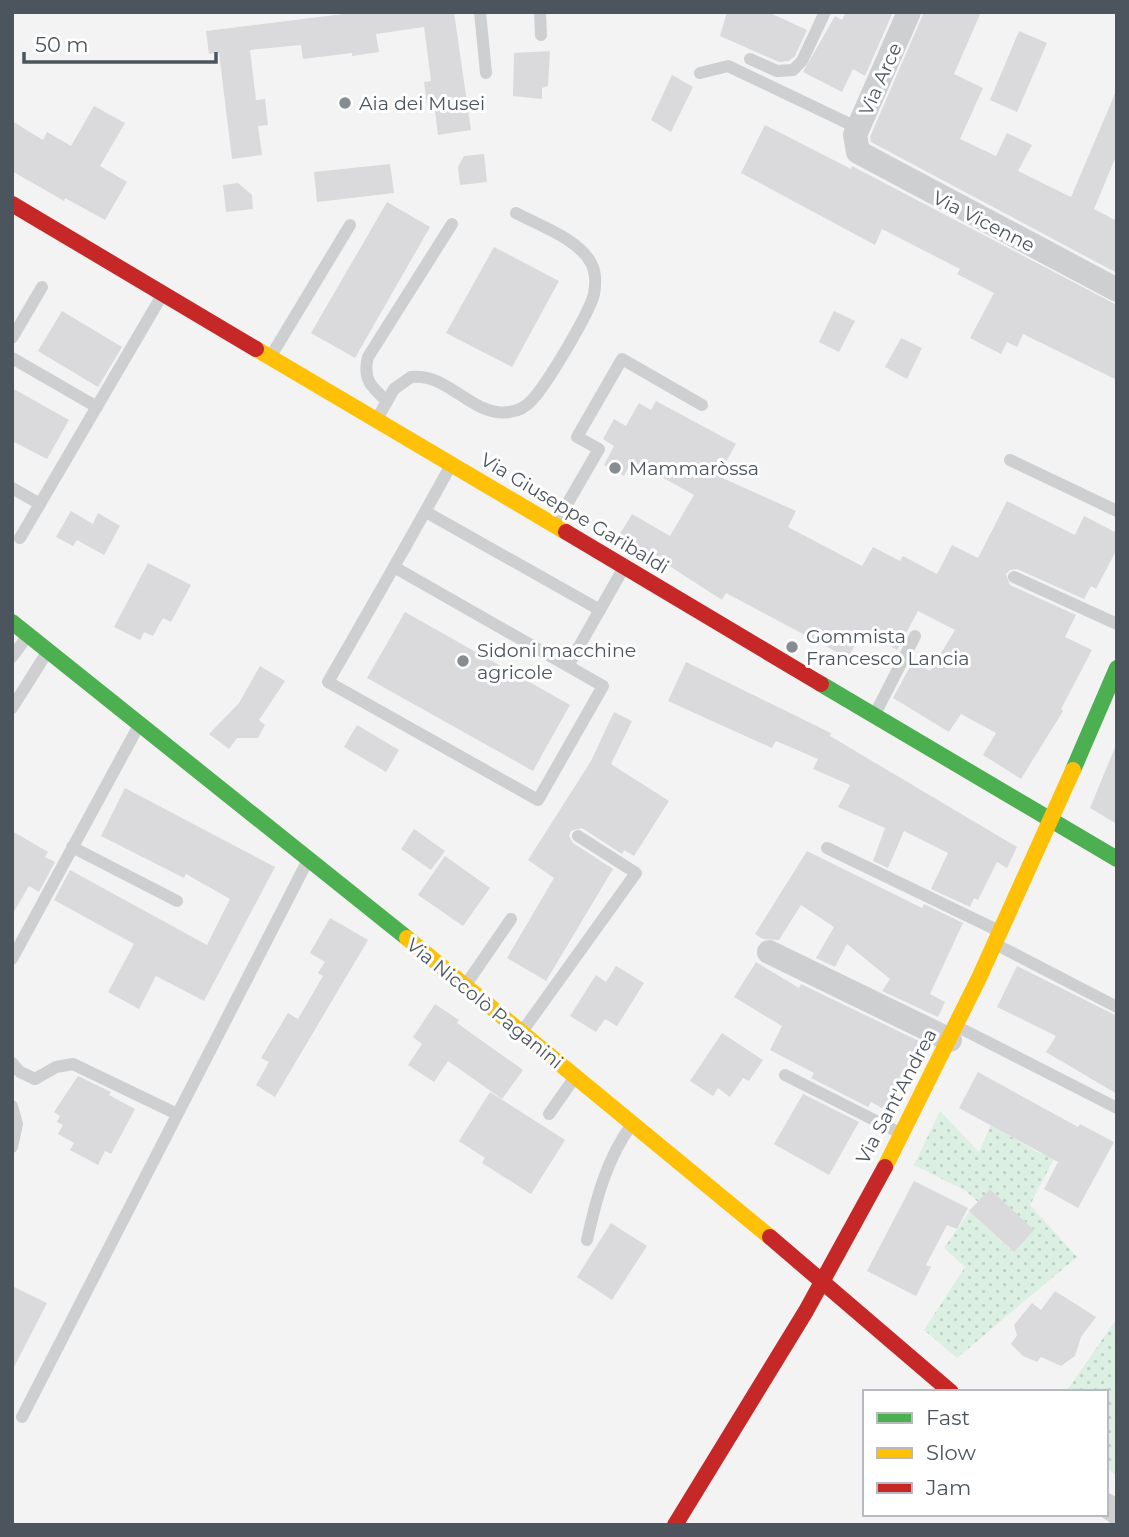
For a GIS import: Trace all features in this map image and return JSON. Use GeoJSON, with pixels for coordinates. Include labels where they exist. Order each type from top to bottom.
{"type":"FeatureCollection","features":[{"type":"Feature","properties":{"kind":"street","name":"Via Arce"},"geometry":{"type":"LineString","coordinates":[[857,138],[909,12]]}},
{"type":"Feature","properties":{"kind":"street","name":"Via Vicenne"},"geometry":{"type":"LineString","coordinates":[[857,138],[866,160],[1117,290]]}},
{"type":"Feature","properties":{"kind":"street","name":"Via Giuseppe Garibaldi"},"geometry":{"type":"LineString","coordinates":[[12,204],[1117,859]]}},
{"type":"Feature","properties":{"kind":"street","name":"Via Niccolò Paganini"},"geometry":{"type":"LineString","coordinates":[[12,622],[309,858],[522,1032],[824,1280],[949,1390]]}},
{"type":"Feature","properties":{"kind":"street","name":"Via Sant'Andrea"},"geometry":{"type":"LineString","coordinates":[[675,1525],[824,1280],[953,1033],[1101,719],[1117,668]]}},
{"type":"Feature","properties":{"kind":"street"},"geometry":{"type":"LineString","coordinates":[[769,952],[953,1033]]}},
{"type":"Feature","properties":{"kind":"lane"},"geometry":{"type":"LineString","coordinates":[[480,12],[486,73]]}},
{"type":"Feature","properties":{"kind":"lane"},"geometry":{"type":"LineString","coordinates":[[540,12],[541,36]]}},
{"type":"Feature","properties":{"kind":"lane"},"geometry":{"type":"LineString","coordinates":[[750,59],[777,71],[793,70],[803,61],[825,12]]}},
{"type":"Feature","properties":{"kind":"lane"},"geometry":{"type":"LineString","coordinates":[[700,73],[728,66],[857,138]]}},
{"type":"Feature","properties":{"kind":"lane"},"geometry":{"type":"LineString","coordinates":[[377,419],[399,384],[418,376],[433,379],[495,412],[516,411],[525,407],[541,388],[590,304],[595,287],[594,271],[588,258],[574,245],[516,212]]}},
{"type":"Feature","properties":{"kind":"lane"},"geometry":{"type":"LineString","coordinates":[[387,401],[365,375],[368,358],[452,223]]}},
{"type":"Feature","properties":{"kind":"lane"},"geometry":{"type":"LineString","coordinates":[[270,356],[350,225]]}},
{"type":"Feature","properties":{"kind":"lane"},"geometry":{"type":"LineString","coordinates":[[12,338],[42,287]]}},
{"type":"Feature","properties":{"kind":"lane"},"geometry":{"type":"LineString","coordinates":[[20,538],[163,293]]}},
{"type":"Feature","properties":{"kind":"lane"},"geometry":{"type":"LineString","coordinates":[[12,358],[97,407]]}},
{"type":"Feature","properties":{"kind":"lane"},"geometry":{"type":"LineString","coordinates":[[555,525],[599,449],[577,437],[622,359],[702,405]]}},
{"type":"Feature","properties":{"kind":"lane"},"geometry":{"type":"LineString","coordinates":[[1010,460],[1117,511]]}},
{"type":"Feature","properties":{"kind":"lane"},"geometry":{"type":"LineString","coordinates":[[394,567],[603,686],[538,800],[328,682],[452,464]]}},
{"type":"Feature","properties":{"kind":"lane"},"geometry":{"type":"LineString","coordinates":[[12,488],[40,504]]}},
{"type":"Feature","properties":{"kind":"lane"},"geometry":{"type":"LineString","coordinates":[[426,512],[600,610]]}},
{"type":"Feature","properties":{"kind":"lane"},"geometry":{"type":"LineString","coordinates":[[568,666],[625,567]]}},
{"type":"Feature","properties":{"kind":"lane"},"geometry":{"type":"LineString","coordinates":[[1014,577],[1117,624]]}},
{"type":"Feature","properties":{"kind":"lane"},"geometry":{"type":"LineString","coordinates":[[12,657],[28,635]]}},
{"type":"Feature","properties":{"kind":"lane"},"geometry":{"type":"LineString","coordinates":[[875,714],[915,636]]}},
{"type":"Feature","properties":{"kind":"lane"},"geometry":{"type":"LineString","coordinates":[[12,708],[48,651]]}},
{"type":"Feature","properties":{"kind":"lane"},"geometry":{"type":"LineString","coordinates":[[12,959],[140,724]]}},
{"type":"Feature","properties":{"kind":"lane"},"geometry":{"type":"LineString","coordinates":[[522,1032],[636,873],[578,836]]}},
{"type":"Feature","properties":{"kind":"lane"},"geometry":{"type":"LineString","coordinates":[[72,847],[177,901]]}},
{"type":"Feature","properties":{"kind":"lane"},"geometry":{"type":"LineString","coordinates":[[827,848],[997,937],[1117,1007]]}},
{"type":"Feature","properties":{"kind":"lane"},"geometry":{"type":"LineString","coordinates":[[22,1417],[309,858]]}},
{"type":"Feature","properties":{"kind":"lane"},"geometry":{"type":"LineString","coordinates":[[465,986],[511,919]]}},
{"type":"Feature","properties":{"kind":"lane"},"geometry":{"type":"LineString","coordinates":[[953,1033],[1117,1108]]}},
{"type":"Feature","properties":{"kind":"lane"},"geometry":{"type":"LineString","coordinates":[[12,1063],[20,1072],[35,1079],[56,1067],[73,1064],[177,1114]]}},
{"type":"Feature","properties":{"kind":"lane"},"geometry":{"type":"LineString","coordinates":[[785,1075],[901,1133]]}},
{"type":"Feature","properties":{"kind":"lane"},"geometry":{"type":"LineString","coordinates":[[549,1114],[576,1077]]}},
{"type":"Feature","properties":{"kind":"lane"},"geometry":{"type":"LineString","coordinates":[[12,1106],[17,1124],[12,1147]]}},
{"type":"Feature","properties":{"kind":"lane"},"geometry":{"type":"LineString","coordinates":[[587,1240],[604,1178],[621,1141],[633,1124]]}},
{"type":"Feature","properties":{"kind":"green space"},"geometry":{"type":"Polygon","coordinates":[[[940,1111],[979,1152],[991,1125],[1041,1154],[1048,1142],[1059,1149],[1030,1205],[1077,1257],[957,1358],[924,1330],[965,1267],[944,1248],[970,1211],[1013,1252],[1034,1230],[990,1189],[978,1202],[966,1191],[914,1165],[940,1111]]]}},
{"type":"Feature","properties":{"kind":"green space"},"geometry":{"type":"Polygon","coordinates":[[[1117,1318],[1117,1476],[1108,1469],[1108,1390],[1067,1390],[1117,1318]]]}},
{"type":"Feature","properties":{"kind":"building"},"geometry":{"type":"Polygon","coordinates":[[[360,12],[454,12],[471,130],[438,135],[434,104],[427,105],[424,82],[431,81],[424,27],[376,34],[379,52],[352,56],[352,53],[303,59],[301,45],[250,50],[256,100],[265,99],[268,125],[258,126],[262,155],[232,159],[219,53],[209,54],[206,31],[360,12]]]}},
{"type":"Feature","properties":{"kind":"building"},"geometry":{"type":"Polygon","coordinates":[[[727,12],[768,12],[807,30],[795,56],[789,61],[779,62],[720,36],[727,12]]]}},
{"type":"Feature","properties":{"kind":"building"},"geometry":{"type":"Polygon","coordinates":[[[846,12],[893,12],[865,76],[853,69],[842,92],[803,72],[835,16],[842,20],[846,12]]]}},
{"type":"Feature","properties":{"kind":"building"},"geometry":{"type":"Polygon","coordinates":[[[924,12],[981,12],[954,74],[983,88],[960,139],[996,156],[1007,133],[1032,145],[1018,171],[1071,197],[1117,89],[1117,154],[1094,209],[1117,221],[1117,273],[871,142],[870,137],[924,12]]]}},
{"type":"Feature","properties":{"kind":"building"},"geometry":{"type":"Polygon","coordinates":[[[1019,31],[1047,43],[1017,112],[990,100],[1019,31]]]}},
{"type":"Feature","properties":{"kind":"building"},"geometry":{"type":"Polygon","coordinates":[[[550,51],[548,86],[542,88],[542,99],[513,96],[514,53],[550,51]]]}},
{"type":"Feature","properties":{"kind":"building"},"geometry":{"type":"Polygon","coordinates":[[[672,75],[693,87],[671,132],[651,120],[672,75]]]}},
{"type":"Feature","properties":{"kind":"building"},"geometry":{"type":"Polygon","coordinates":[[[94,106],[125,123],[100,166],[127,182],[105,220],[65,198],[64,201],[12,171],[12,121],[43,140],[47,132],[71,146],[94,106]]]}},
{"type":"Feature","properties":{"kind":"building"},"geometry":{"type":"Polygon","coordinates":[[[765,125],[851,169],[852,166],[1117,305],[1117,380],[1023,334],[1017,347],[1007,342],[1001,354],[970,338],[994,293],[957,274],[960,269],[882,229],[875,245],[741,173],[765,125]]]}},
{"type":"Feature","properties":{"kind":"building"},"geometry":{"type":"Polygon","coordinates":[[[484,154],[487,182],[460,185],[458,167],[464,156],[484,154]]]}},
{"type":"Feature","properties":{"kind":"building","name":"Aia dei Musei"},"geometry":{"type":"Polygon","coordinates":[[[390,164],[394,193],[317,202],[314,172],[390,164]]]}},
{"type":"Feature","properties":{"kind":"building"},"geometry":{"type":"Polygon","coordinates":[[[238,183],[252,195],[253,209],[226,212],[223,185],[238,183]]]}},
{"type":"Feature","properties":{"kind":"building"},"geometry":{"type":"Polygon","coordinates":[[[387,202],[430,227],[355,358],[311,333],[387,202]]]}},
{"type":"Feature","properties":{"kind":"building"},"geometry":{"type":"Polygon","coordinates":[[[494,247],[559,281],[512,367],[446,333],[494,247]]]}},
{"type":"Feature","properties":{"kind":"building"},"geometry":{"type":"Polygon","coordinates":[[[62,311],[122,347],[98,387],[38,351],[62,311]]]}},
{"type":"Feature","properties":{"kind":"building"},"geometry":{"type":"Polygon","coordinates":[[[834,311],[855,321],[839,352],[819,342],[834,311]]]}},
{"type":"Feature","properties":{"kind":"building"},"geometry":{"type":"Polygon","coordinates":[[[901,338],[922,348],[907,379],[885,367],[901,338]]]}},
{"type":"Feature","properties":{"kind":"building"},"geometry":{"type":"Polygon","coordinates":[[[12,388],[69,420],[47,459],[12,441],[12,388]]]}},
{"type":"Feature","properties":{"kind":"building"},"geometry":{"type":"Polygon","coordinates":[[[656,401],[736,444],[718,476],[796,511],[788,527],[862,566],[873,547],[900,561],[903,556],[937,574],[952,545],[978,558],[1007,501],[1075,535],[1084,516],[1117,533],[1117,549],[1096,589],[1091,586],[1084,599],[1017,569],[1006,574],[1010,585],[1076,615],[1065,637],[1092,650],[1061,709],[1063,711],[1021,779],[983,755],[996,733],[961,714],[949,732],[893,698],[913,661],[930,671],[955,630],[918,611],[897,650],[863,630],[848,658],[726,593],[722,600],[620,534],[632,514],[670,536],[694,495],[640,465],[637,471],[629,466],[624,476],[604,465],[614,446],[603,439],[614,419],[626,426],[639,403],[651,410],[656,401]]]}},
{"type":"Feature","properties":{"kind":"building"},"geometry":{"type":"Polygon","coordinates":[[[71,511],[93,524],[98,513],[120,526],[104,555],[77,540],[73,546],[56,537],[71,511]]]}},
{"type":"Feature","properties":{"kind":"building"},"geometry":{"type":"Polygon","coordinates":[[[148,563],[191,585],[171,622],[163,618],[153,636],[144,632],[140,640],[114,627],[148,563]]]}},
{"type":"Feature","properties":{"kind":"building"},"geometry":{"type":"Polygon","coordinates":[[[405,612],[570,705],[533,771],[367,678],[405,612]]]}},
{"type":"Feature","properties":{"kind":"building"},"geometry":{"type":"Polygon","coordinates":[[[686,662],[831,733],[830,736],[1017,847],[1007,868],[997,862],[978,900],[974,898],[970,907],[931,889],[948,853],[904,831],[888,868],[873,861],[885,828],[838,807],[850,785],[813,769],[818,759],[776,741],[772,748],[668,701],[686,662]]]}},
{"type":"Feature","properties":{"kind":"building"},"geometry":{"type":"Polygon","coordinates":[[[260,666],[285,681],[259,720],[265,725],[258,738],[237,738],[229,749],[209,734],[239,703],[260,666]]]}},
{"type":"Feature","properties":{"kind":"building"},"geometry":{"type":"Polygon","coordinates":[[[614,712],[632,721],[611,764],[669,801],[634,856],[624,850],[622,854],[582,828],[571,831],[569,836],[573,843],[613,869],[546,981],[507,958],[554,878],[528,860],[591,761],[614,712]]]}},
{"type":"Feature","properties":{"kind":"building"},"geometry":{"type":"Polygon","coordinates":[[[357,725],[399,750],[386,772],[344,747],[357,725]]]}},
{"type":"Feature","properties":{"kind":"building"},"geometry":{"type":"Polygon","coordinates":[[[1117,745],[1117,824],[1090,808],[1117,745]]]}},
{"type":"Feature","properties":{"kind":"building"},"geometry":{"type":"Polygon","coordinates":[[[125,788],[275,867],[204,1001],[156,976],[139,1009],[108,992],[134,944],[54,900],[70,870],[207,945],[230,899],[186,874],[184,878],[101,836],[125,788]]]}},
{"type":"Feature","properties":{"kind":"building"},"geometry":{"type":"Polygon","coordinates":[[[414,829],[445,851],[431,870],[401,849],[414,829]]]}},
{"type":"Feature","properties":{"kind":"building"},"geometry":{"type":"Polygon","coordinates":[[[12,831],[48,852],[45,857],[55,862],[39,892],[29,886],[12,915],[12,831]]]}},
{"type":"Feature","properties":{"kind":"building"},"geometry":{"type":"Polygon","coordinates":[[[807,851],[922,908],[924,904],[963,923],[930,994],[945,1002],[938,1017],[882,991],[890,979],[847,944],[835,967],[816,958],[834,927],[801,905],[779,940],[763,939],[755,934],[807,851]]]}},
{"type":"Feature","properties":{"kind":"building"},"geometry":{"type":"Polygon","coordinates":[[[445,856],[490,888],[463,926],[418,895],[445,856]]]}},
{"type":"Feature","properties":{"kind":"building"},"geometry":{"type":"Polygon","coordinates":[[[330,918],[368,940],[275,1097],[256,1085],[269,1062],[261,1058],[288,1013],[298,1019],[323,976],[318,973],[325,962],[310,953],[330,918]]]}},
{"type":"Feature","properties":{"kind":"building"},"geometry":{"type":"Polygon","coordinates":[[[756,962],[799,988],[801,984],[925,1044],[920,1055],[915,1052],[884,1109],[871,1102],[868,1107],[811,1078],[814,1073],[770,1050],[782,1026],[734,997],[756,962]]]}},
{"type":"Feature","properties":{"kind":"building"},"geometry":{"type":"Polygon","coordinates":[[[616,966],[644,983],[617,1026],[605,1019],[596,1032],[570,1016],[596,975],[606,982],[616,966]]]}},
{"type":"Feature","properties":{"kind":"building"},"geometry":{"type":"Polygon","coordinates":[[[1017,966],[1117,1016],[1117,1094],[1046,1052],[1056,1036],[997,1007],[1017,966]]]}},
{"type":"Feature","properties":{"kind":"building"},"geometry":{"type":"Polygon","coordinates":[[[435,1004],[523,1070],[502,1099],[448,1061],[434,1082],[408,1065],[422,1044],[413,1037],[435,1004]]]}},
{"type":"Feature","properties":{"kind":"building"},"geometry":{"type":"Polygon","coordinates":[[[722,1033],[763,1060],[749,1081],[743,1078],[730,1097],[718,1088],[713,1096],[690,1081],[722,1033]]]}},
{"type":"Feature","properties":{"kind":"building"},"geometry":{"type":"Polygon","coordinates":[[[978,1072],[1078,1127],[1080,1124],[1114,1142],[1078,1208],[1044,1189],[1058,1162],[959,1108],[978,1072]]]}},
{"type":"Feature","properties":{"kind":"building"},"geometry":{"type":"Polygon","coordinates":[[[78,1076],[111,1092],[109,1095],[135,1109],[111,1154],[105,1151],[98,1165],[70,1150],[74,1143],[58,1134],[63,1125],[57,1122],[60,1116],[54,1112],[78,1076]]]}},
{"type":"Feature","properties":{"kind":"building"},"geometry":{"type":"Polygon","coordinates":[[[490,1092],[565,1140],[531,1194],[482,1163],[485,1158],[459,1141],[490,1092]]]}},
{"type":"Feature","properties":{"kind":"building"},"geometry":{"type":"Polygon","coordinates":[[[803,1094],[859,1122],[829,1175],[774,1144],[803,1094]]]}},
{"type":"Feature","properties":{"kind":"building"},"geometry":{"type":"Polygon","coordinates":[[[914,1181],[968,1208],[957,1229],[947,1225],[926,1265],[931,1267],[916,1296],[867,1271],[914,1181]]]}},
{"type":"Feature","properties":{"kind":"building"},"geometry":{"type":"Polygon","coordinates":[[[990,1189],[1034,1230],[1014,1252],[969,1211],[990,1189]]]}},
{"type":"Feature","properties":{"kind":"building"},"geometry":{"type":"Polygon","coordinates":[[[611,1223],[647,1246],[612,1300],[577,1277],[611,1223]]]}},
{"type":"Feature","properties":{"kind":"building"},"geometry":{"type":"Polygon","coordinates":[[[12,1286],[47,1303],[12,1371],[12,1286]]]}},
{"type":"Feature","properties":{"kind":"building"},"geometry":{"type":"Polygon","coordinates":[[[1055,1291],[1096,1317],[1081,1337],[1075,1356],[1061,1366],[1041,1357],[1037,1362],[1023,1356],[1011,1344],[1017,1335],[1014,1325],[1032,1303],[1041,1310],[1055,1291]]]}},
{"type":"Feature","properties":{"kind":"traffic: fast"},"geometry":{"type":"LineString","coordinates":[[12,622],[407,938]]}},
{"type":"Feature","properties":{"kind":"traffic: fast"},"geometry":{"type":"LineString","coordinates":[[1073,770],[1117,668]]}},
{"type":"Feature","properties":{"kind":"traffic: fast"},"geometry":{"type":"LineString","coordinates":[[821,684],[1117,859]]}},
{"type":"Feature","properties":{"kind":"traffic: slow"},"geometry":{"type":"LineString","coordinates":[[256,349],[566,532]]}},
{"type":"Feature","properties":{"kind":"traffic: slow"},"geometry":{"type":"LineString","coordinates":[[885,1167],[979,978],[1073,770]]}},
{"type":"Feature","properties":{"kind":"traffic: slow"},"geometry":{"type":"LineString","coordinates":[[407,938],[770,1237]]}},
{"type":"Feature","properties":{"kind":"traffic: jam"},"geometry":{"type":"LineString","coordinates":[[12,204],[256,349]]}},
{"type":"Feature","properties":{"kind":"traffic: jam"},"geometry":{"type":"LineString","coordinates":[[566,532],[821,684]]}},
{"type":"Feature","properties":{"kind":"traffic: jam"},"geometry":{"type":"LineString","coordinates":[[675,1525],[806,1311],[885,1167]]}},
{"type":"Feature","properties":{"kind":"traffic: jam"},"geometry":{"type":"LineString","coordinates":[[770,1237],[949,1390]]}},
{"type":"Feature","properties":{"kind":"place","name":"Aia dei Musei"},"geometry":{"type":"Point","coordinates":[345,103]}},
{"type":"Feature","properties":{"kind":"place","name":"Mammaròssa"},"geometry":{"type":"Point","coordinates":[615,468]}},
{"type":"Feature","properties":{"kind":"place","name":"Gommista Francesco Lancia"},"geometry":{"type":"Point","coordinates":[792,647]}},
{"type":"Feature","properties":{"kind":"place","name":"Sidoni macchine agricole"},"geometry":{"type":"Point","coordinates":[463,661]}}]}
